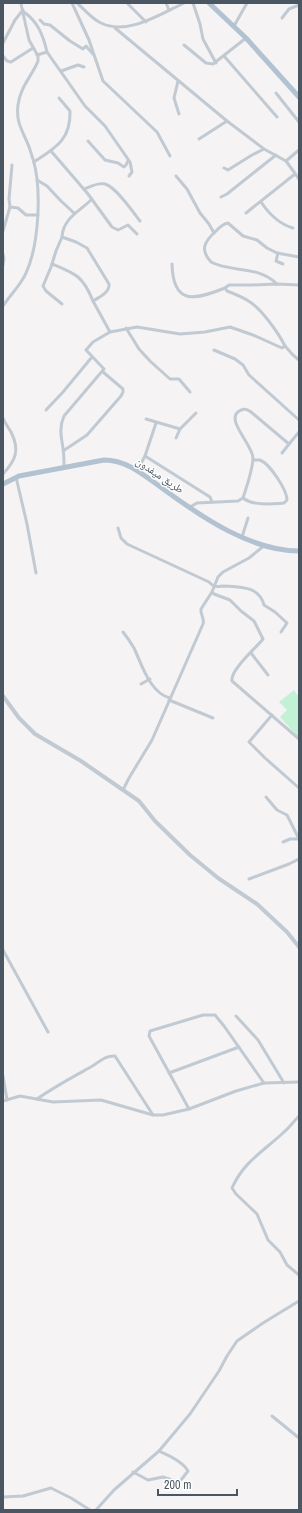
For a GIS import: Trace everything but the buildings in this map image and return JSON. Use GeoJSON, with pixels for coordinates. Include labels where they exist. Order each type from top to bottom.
{"type":"FeatureCollection","features":[{"type":"Feature","properties":{"kind":"main road"},"geometry":{"type":"LineString","coordinates":[[209,3],[246,38],[298,93]]}},
{"type":"Feature","properties":{"kind":"main road","name":"طريق ميفدون"},"geometry":{"type":"LineString","coordinates":[[3,484],[16,477],[91,462],[109,460],[122,462],[138,471],[190,507],[242,537],[264,546],[299,551]]}},
{"type":"Feature","properties":{"kind":"street"},"geometry":{"type":"LineString","coordinates":[[3,306],[26,275],[37,233],[37,180],[34,162],[28,143],[18,122],[18,105],[21,92],[38,63],[37,55],[27,32],[21,3]]}},
{"type":"Feature","properties":{"kind":"street"},"geometry":{"type":"LineString","coordinates":[[72,3],[88,35],[103,81],[157,132],[170,156]]}},
{"type":"Feature","properties":{"kind":"street"},"geometry":{"type":"LineString","coordinates":[[78,3],[100,22],[115,28],[227,121],[264,149],[286,161],[299,179]]}},
{"type":"Feature","properties":{"kind":"street"},"geometry":{"type":"LineString","coordinates":[[128,3],[146,22]]}},
{"type":"Feature","properties":{"kind":"street"},"geometry":{"type":"LineString","coordinates":[[166,3],[169,10]]}},
{"type":"Feature","properties":{"kind":"street"},"geometry":{"type":"LineString","coordinates":[[115,28],[146,22],[184,3]]}},
{"type":"Feature","properties":{"kind":"street"},"geometry":{"type":"LineString","coordinates":[[193,3],[203,39],[216,63]]}},
{"type":"Feature","properties":{"kind":"street"},"geometry":{"type":"LineString","coordinates":[[234,26],[247,3]]}},
{"type":"Feature","properties":{"kind":"street"},"geometry":{"type":"LineString","coordinates":[[282,18],[289,9],[299,5]]}},
{"type":"Feature","properties":{"kind":"street"},"geometry":{"type":"LineString","coordinates":[[3,42],[15,20],[23,11]]}},
{"type":"Feature","properties":{"kind":"street"},"geometry":{"type":"LineString","coordinates":[[23,11],[31,17],[39,28],[47,52],[85,106],[101,122],[128,160],[132,169],[131,174],[128,176]]}},
{"type":"Feature","properties":{"kind":"street"},"geometry":{"type":"LineString","coordinates":[[40,20],[44,24],[50,25],[83,49],[86,46],[95,57]]}},
{"type":"Feature","properties":{"kind":"street"},"geometry":{"type":"LineString","coordinates":[[184,45],[206,63],[210,64],[216,63],[246,38]]}},
{"type":"Feature","properties":{"kind":"street"},"geometry":{"type":"LineString","coordinates":[[3,56],[7,61],[11,62],[33,48]]}},
{"type":"Feature","properties":{"kind":"street"},"geometry":{"type":"LineString","coordinates":[[37,55],[47,52]]}},
{"type":"Feature","properties":{"kind":"street"},"geometry":{"type":"LineString","coordinates":[[224,56],[277,117]]}},
{"type":"Feature","properties":{"kind":"street"},"geometry":{"type":"LineString","coordinates":[[61,71],[78,65],[84,68]]}},
{"type":"Feature","properties":{"kind":"street"},"geometry":{"type":"LineString","coordinates":[[178,81],[174,98],[179,114]]}},
{"type":"Feature","properties":{"kind":"street"},"geometry":{"type":"LineString","coordinates":[[276,93],[299,122]]}},
{"type":"Feature","properties":{"kind":"street"},"geometry":{"type":"LineString","coordinates":[[34,162],[51,151],[64,139],[70,116],[70,109],[59,98]]}},
{"type":"Feature","properties":{"kind":"street"},"geometry":{"type":"LineString","coordinates":[[199,139],[227,121]]}},
{"type":"Feature","properties":{"kind":"street"},"geometry":{"type":"LineString","coordinates":[[88,141],[105,160],[118,163],[124,167],[128,160]]}},
{"type":"Feature","properties":{"kind":"street"},"geometry":{"type":"LineString","coordinates":[[224,168],[228,170],[264,149]]}},
{"type":"Feature","properties":{"kind":"street"},"geometry":{"type":"LineString","coordinates":[[286,161],[299,150]]}},
{"type":"Feature","properties":{"kind":"street"},"geometry":{"type":"LineString","coordinates":[[51,151],[84,189],[91,200],[115,229],[118,230],[128,224],[137,234]]}},
{"type":"Feature","properties":{"kind":"street"},"geometry":{"type":"LineString","coordinates":[[221,197],[227,194],[276,155]]}},
{"type":"Feature","properties":{"kind":"street"},"geometry":{"type":"LineString","coordinates":[[3,231],[10,207],[9,199],[12,165]]}},
{"type":"Feature","properties":{"kind":"street"},"geometry":{"type":"LineString","coordinates":[[246,213],[295,174]]}},
{"type":"Feature","properties":{"kind":"street"},"geometry":{"type":"LineString","coordinates":[[176,176],[187,189],[200,213],[214,233]]}},
{"type":"Feature","properties":{"kind":"street"},"geometry":{"type":"LineString","coordinates":[[37,180],[47,186],[60,201],[74,213]]}},
{"type":"Feature","properties":{"kind":"street"},"geometry":{"type":"LineString","coordinates":[[84,189],[98,184],[107,184],[115,191],[140,221]]}},
{"type":"Feature","properties":{"kind":"street"},"geometry":{"type":"LineString","coordinates":[[62,304],[43,288],[62,237],[65,224],[74,213],[91,200]]}},
{"type":"Feature","properties":{"kind":"street"},"geometry":{"type":"LineString","coordinates":[[261,202],[269,213],[279,222],[293,228]]}},
{"type":"Feature","properties":{"kind":"street"},"geometry":{"type":"LineString","coordinates":[[10,207],[18,208],[26,215],[38,215]]}},
{"type":"Feature","properties":{"kind":"street"},"geometry":{"type":"LineString","coordinates":[[277,284],[268,276],[255,271],[225,267],[211,262],[204,246],[208,238],[224,224],[228,223],[243,236],[257,240],[267,248],[278,253],[299,257]]}},
{"type":"Feature","properties":{"kind":"street"},"geometry":{"type":"LineString","coordinates":[[62,237],[76,242],[86,248],[109,284],[110,287],[106,292],[93,301]]}},
{"type":"Feature","properties":{"kind":"street"},"geometry":{"type":"LineString","coordinates":[[278,253],[276,261],[283,264]]}},
{"type":"Feature","properties":{"kind":"street"},"geometry":{"type":"LineString","coordinates":[[3,254],[3,265]]}},
{"type":"Feature","properties":{"kind":"street"},"geometry":{"type":"LineString","coordinates":[[52,264],[69,271],[81,279],[110,332]]}},
{"type":"Feature","properties":{"kind":"street"},"geometry":{"type":"LineString","coordinates":[[172,264],[175,285],[179,292],[186,297],[198,297],[230,285],[299,285]]}},
{"type":"Feature","properties":{"kind":"street"},"geometry":{"type":"LineString","coordinates":[[225,288],[256,307],[270,323],[285,346],[299,360]]}},
{"type":"Feature","properties":{"kind":"street"},"geometry":{"type":"LineString","coordinates":[[63,451],[87,435],[123,392],[122,389],[103,372],[103,367],[87,352],[87,347],[95,340],[110,332],[126,328],[144,327],[180,334],[205,332],[230,327],[280,347],[285,346]]}},
{"type":"Feature","properties":{"kind":"street"},"geometry":{"type":"LineString","coordinates":[[126,328],[139,349],[150,361],[170,379],[179,379],[190,392]]}},
{"type":"Feature","properties":{"kind":"street"},"geometry":{"type":"LineString","coordinates":[[214,350],[235,359],[243,365],[249,375],[299,420]]}},
{"type":"Feature","properties":{"kind":"street"},"geometry":{"type":"LineString","coordinates":[[46,410],[92,357]]}},
{"type":"Feature","properties":{"kind":"street"},"geometry":{"type":"LineString","coordinates":[[64,468],[60,427],[64,416],[103,372]]}},
{"type":"Feature","properties":{"kind":"street"},"geometry":{"type":"LineString","coordinates":[[190,507],[197,503],[238,501],[243,498],[253,460],[252,453],[235,422],[235,416],[241,410],[246,409],[251,412],[289,444]]}},
{"type":"Feature","properties":{"kind":"street"},"geometry":{"type":"LineString","coordinates":[[176,438],[180,429],[196,412]]}},
{"type":"Feature","properties":{"kind":"street"},"geometry":{"type":"LineString","coordinates":[[3,418],[11,432],[16,450],[14,460],[3,474]]}},
{"type":"Feature","properties":{"kind":"street"},"geometry":{"type":"LineString","coordinates":[[146,419],[180,429]]}},
{"type":"Feature","properties":{"kind":"street"},"geometry":{"type":"LineString","coordinates":[[138,471],[145,456],[156,423]]}},
{"type":"Feature","properties":{"kind":"street"},"geometry":{"type":"LineString","coordinates":[[282,453],[299,432]]}},
{"type":"Feature","properties":{"kind":"street"},"geometry":{"type":"LineString","coordinates":[[145,456],[210,497],[212,502]]}},
{"type":"Feature","properties":{"kind":"street"},"geometry":{"type":"LineString","coordinates":[[243,498],[247,501],[275,504],[284,503],[287,500],[285,490],[267,466],[261,461],[253,460]]}},
{"type":"Feature","properties":{"kind":"street"},"geometry":{"type":"LineString","coordinates":[[16,477],[36,573]]}},
{"type":"Feature","properties":{"kind":"street"},"geometry":{"type":"LineString","coordinates":[[242,537],[248,518]]}},
{"type":"Feature","properties":{"kind":"street"},"geometry":{"type":"LineString","coordinates":[[118,528],[121,538],[127,544],[209,582],[214,586],[253,590],[259,594],[264,605],[275,612],[287,623],[281,632]]}},
{"type":"Feature","properties":{"kind":"street"},"geometry":{"type":"LineString","coordinates":[[122,790],[152,740],[203,624],[204,621],[201,609],[212,592],[218,577],[222,572],[249,558],[264,546]]}},
{"type":"Feature","properties":{"kind":"street"},"geometry":{"type":"LineString","coordinates":[[212,592],[230,600],[241,612],[254,621],[263,639],[237,667],[232,678],[239,688],[299,739]]}},
{"type":"Feature","properties":{"kind":"street"},"geometry":{"type":"LineString","coordinates":[[123,632],[150,679],[163,696],[213,718]]}},
{"type":"Feature","properties":{"kind":"street"},"geometry":{"type":"LineString","coordinates":[[251,653],[268,675]]}},
{"type":"Feature","properties":{"kind":"street"},"geometry":{"type":"LineString","coordinates":[[141,684],[150,679]]}},
{"type":"Feature","properties":{"kind":"street"},"geometry":{"type":"LineString","coordinates":[[3,696],[35,734],[81,761],[139,801],[155,821],[190,855],[218,878],[257,904],[291,936],[299,947]]}},
{"type":"Feature","properties":{"kind":"street"},"geometry":{"type":"LineString","coordinates":[[272,715],[249,742],[270,763],[299,788]]}},
{"type":"Feature","properties":{"kind":"street"},"geometry":{"type":"LineString","coordinates":[[266,797],[274,807],[287,816],[299,839],[290,839],[283,842]]}},
{"type":"Feature","properties":{"kind":"street"},"geometry":{"type":"LineString","coordinates":[[249,879],[299,859]]}},
{"type":"Feature","properties":{"kind":"street"},"geometry":{"type":"LineString","coordinates":[[3,950],[48,1032]]}},
{"type":"Feature","properties":{"kind":"street"},"geometry":{"type":"LineString","coordinates":[[189,1109],[149,1036],[150,1031],[203,1015],[217,1016],[264,1083]]}},
{"type":"Feature","properties":{"kind":"street"},"geometry":{"type":"LineString","coordinates":[[236,1016],[258,1040],[284,1083]]}},
{"type":"Feature","properties":{"kind":"street"},"geometry":{"type":"LineString","coordinates":[[169,1073],[239,1047]]}},
{"type":"Feature","properties":{"kind":"street"},"geometry":{"type":"LineString","coordinates":[[36,1099],[74,1075],[108,1057],[115,1056],[153,1115]]}},
{"type":"Feature","properties":{"kind":"street"},"geometry":{"type":"LineString","coordinates":[[3,1076],[7,1100]]}},
{"type":"Feature","properties":{"kind":"street"},"geometry":{"type":"LineString","coordinates":[[3,1101],[20,1096],[63,1102],[101,1100],[153,1115],[176,1113],[236,1091],[264,1083],[299,1082]]}},
{"type":"Feature","properties":{"kind":"street"},"geometry":{"type":"LineString","coordinates":[[299,1116],[285,1131],[248,1163],[240,1173],[232,1188],[236,1194],[258,1214],[268,1240],[280,1252],[287,1265],[299,1275]]}},
{"type":"Feature","properties":{"kind":"street"},"geometry":{"type":"LineString","coordinates":[[96,1510],[133,1472],[159,1451],[190,1414],[237,1341],[299,1301]]}},
{"type":"Feature","properties":{"kind":"street"},"geometry":{"type":"LineString","coordinates":[[272,1416],[299,1438]]}},
{"type":"Feature","properties":{"kind":"street"},"geometry":{"type":"LineString","coordinates":[[133,1472],[148,1480],[163,1477],[176,1481],[181,1480],[188,1471],[187,1468],[159,1451]]}},
{"type":"Feature","properties":{"kind":"street"},"geometry":{"type":"LineString","coordinates":[[3,1497],[23,1496],[51,1488],[90,1510]]}},
{"type":"Feature","properties":{"kind":"green space"},"geometry":{"type":"Polygon","coordinates":[[[294,690],[299,697],[299,738],[280,717],[287,710],[279,702],[294,690]]]}}]}
